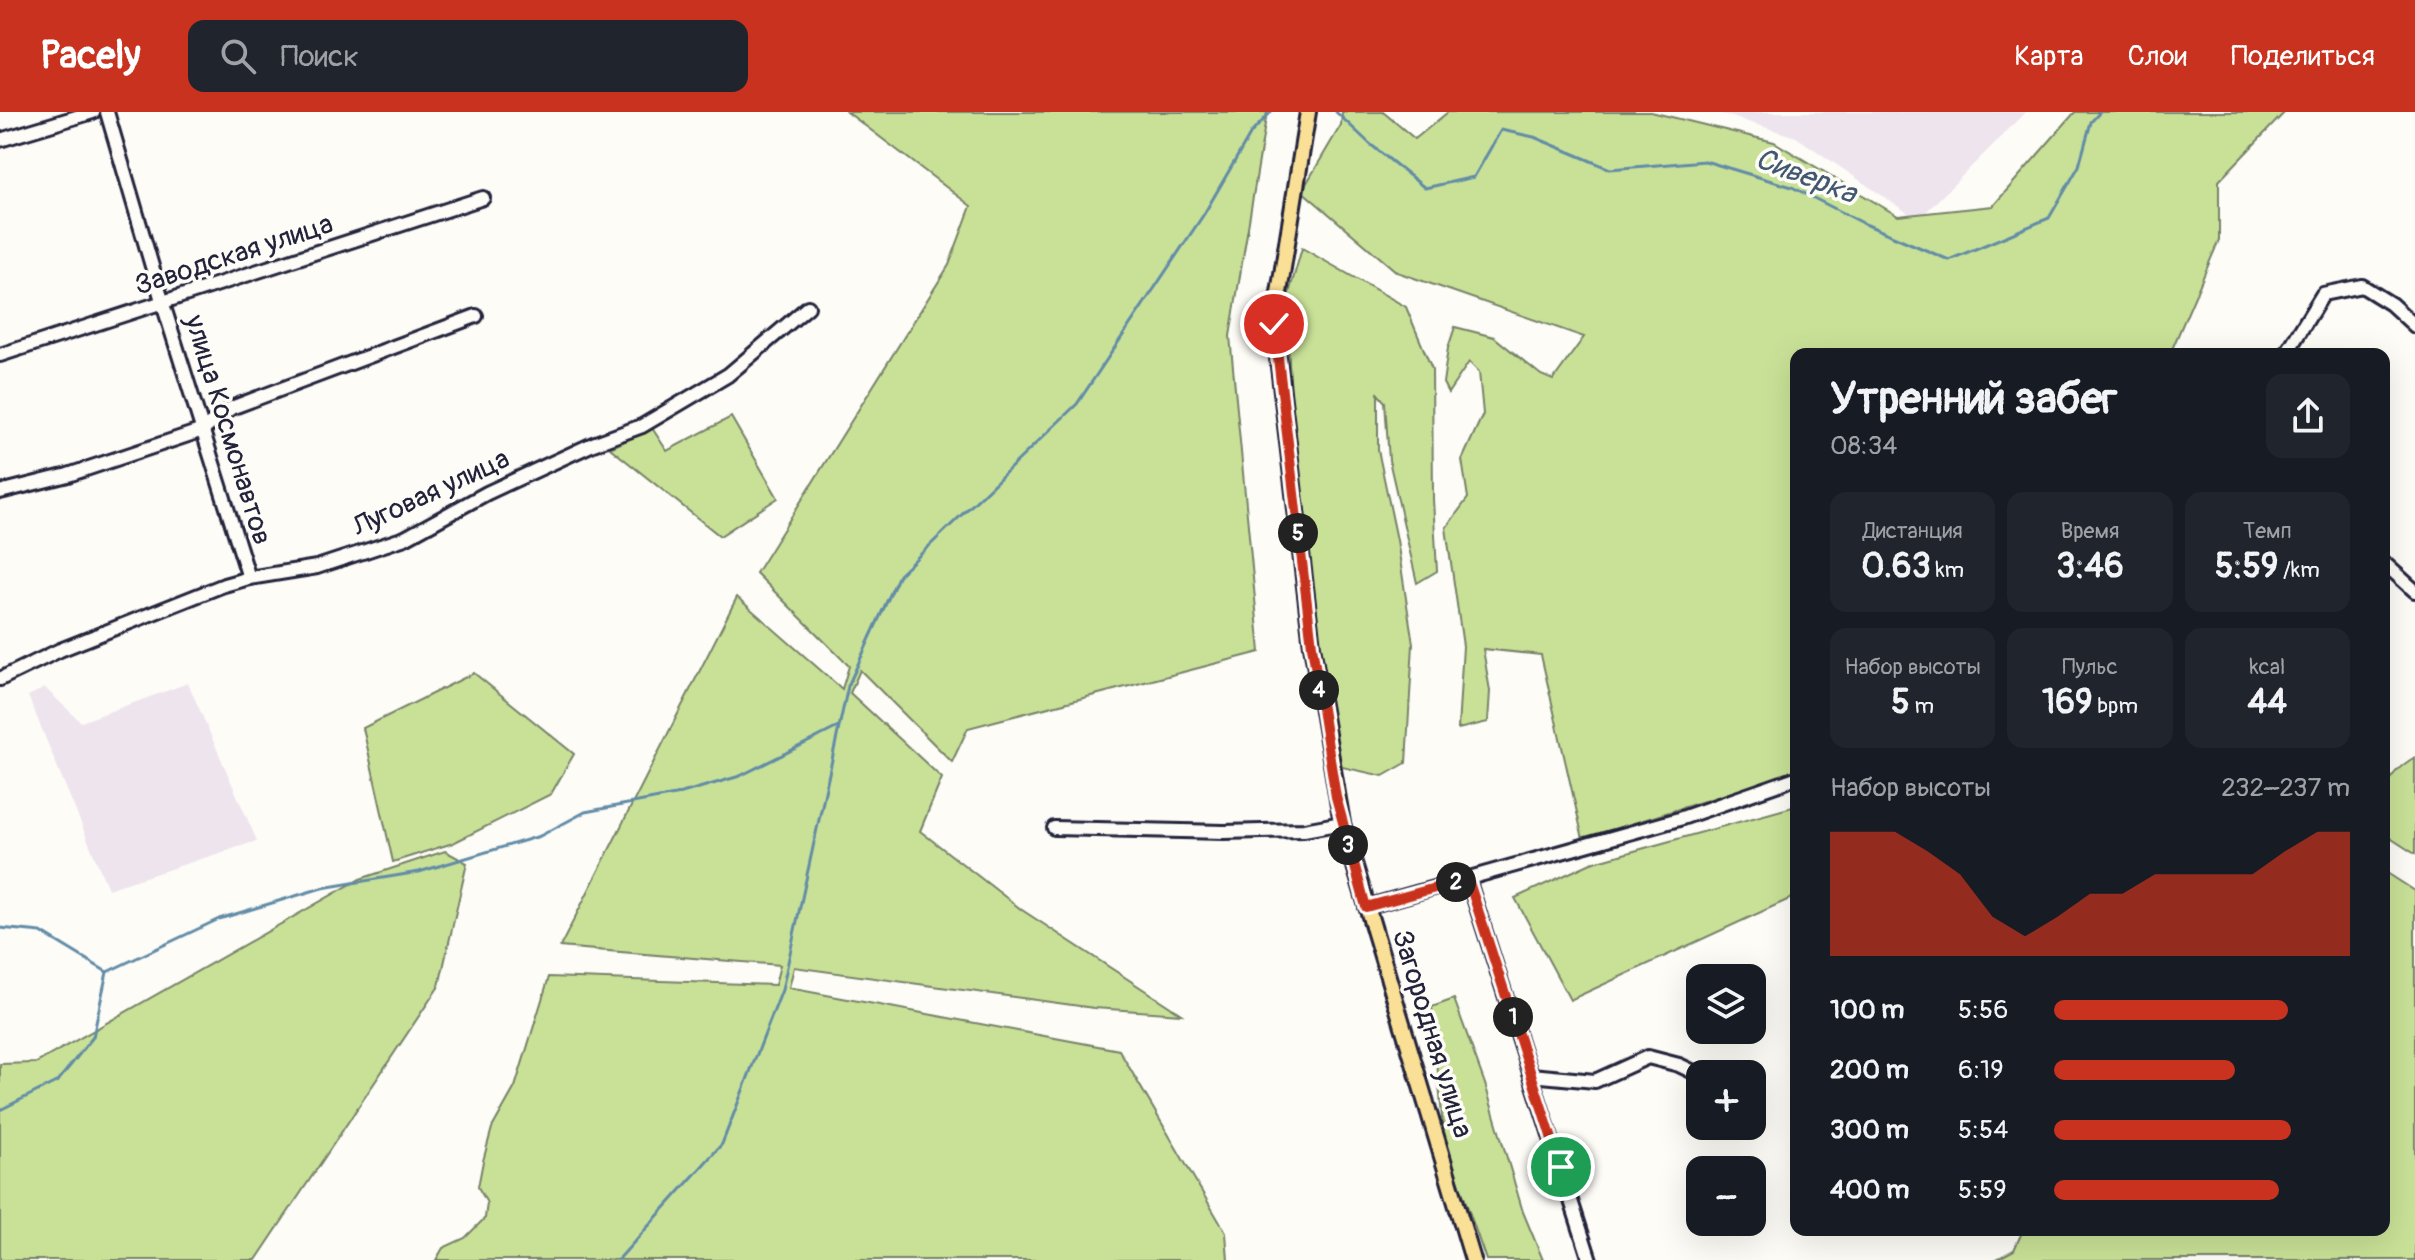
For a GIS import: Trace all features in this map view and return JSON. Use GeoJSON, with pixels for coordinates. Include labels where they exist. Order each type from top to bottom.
{"type":"FeatureCollection","features":[{"type":"Feature","properties":{"kind":"main road","name":"Загородная улица"},"geometry":{"type":"LineString","coordinates":[[1308,112],[1274,324],[1312,646],[1342,823],[1473,1260]]}},
{"type":"Feature","properties":{"kind":"street"},"geometry":{"type":"LineString","coordinates":[[0,140],[93,112]]}},
{"type":"Feature","properties":{"kind":"street","name":"улица Космонавтов"},"geometry":{"type":"LineString","coordinates":[[107,112],[249,578]]}},
{"type":"Feature","properties":{"kind":"street","name":"Заводская улица"},"geometry":{"type":"LineString","coordinates":[[0,355],[483,198]]}},
{"type":"Feature","properties":{"kind":"street"},"geometry":{"type":"LineString","coordinates":[[2290,348],[2323,294],[2362,286],[2391,304],[2415,326]]}},
{"type":"Feature","properties":{"kind":"street","name":"Луговая улица"},"geometry":{"type":"LineString","coordinates":[[0,679],[154,611],[249,578],[317,567],[405,538],[487,493],[593,444],[642,426],[728,375],[808,307]]}},
{"type":"Feature","properties":{"kind":"street"},"geometry":{"type":"LineString","coordinates":[[0,492],[68,475],[203,430],[231,408],[476,316]]}},
{"type":"Feature","properties":{"kind":"street"},"geometry":{"type":"LineString","coordinates":[[2390,568],[2415,591]]}},
{"type":"Feature","properties":{"kind":"street"},"geometry":{"type":"LineString","coordinates":[[1366,907],[1679,819],[1790,780]]}},
{"type":"Feature","properties":{"kind":"street"},"geometry":{"type":"LineString","coordinates":[[1054,828],[1224,832],[1304,830],[1342,823]]}},
{"type":"Feature","properties":{"kind":"street"},"geometry":{"type":"LineString","coordinates":[[1468,879],[1590,1260]]}},
{"type":"Feature","properties":{"kind":"street"},"geometry":{"type":"LineString","coordinates":[[1531,1075],[1595,1081],[1648,1057],[1686,1068]]}},
{"type":"Feature","properties":{"kind":"shaded area"},"geometry":{"type":"Polygon","coordinates":[[[1716,112],[2026,112],[1918,220],[1796,137],[1716,112]]]}},
{"type":"Feature","properties":{"kind":"shaded area"},"geometry":{"type":"Polygon","coordinates":[[[188,683],[257,841],[108,889],[28,696],[45,688],[81,722],[188,683]]]}},
{"type":"Feature","properties":{"kind":"green space"},"geometry":{"type":"Polygon","coordinates":[[[847,112],[1267,112],[1230,336],[1260,652],[968,728],[952,762],[860,670],[850,693],[942,778],[920,831],[1022,910],[1181,1014],[1094,1008],[794,967],[789,988],[1119,1050],[1226,1233],[1228,1260],[436,1260],[443,1248],[465,1238],[485,1218],[487,1203],[478,1187],[483,1161],[492,1128],[515,1087],[549,977],[775,985],[780,965],[560,947],[737,597],[842,689],[849,666],[756,573],[949,265],[971,206],[847,112]]]}},
{"type":"Feature","properties":{"kind":"green space"},"geometry":{"type":"Polygon","coordinates":[[[1342,112],[1383,112],[1415,139],[1448,112],[1651,112],[1774,142],[1898,216],[1993,206],[2075,112],[2285,112],[2219,181],[2219,240],[2173,348],[1790,348],[1790,774],[1583,839],[1541,655],[1483,649],[1490,691],[1488,722],[1458,729],[1463,646],[1446,528],[1468,498],[1462,460],[1483,414],[1479,372],[1469,362],[1448,393],[1443,383],[1448,348],[1455,327],[1494,337],[1541,375],[1553,380],[1584,337],[1397,272],[1302,191],[1341,125],[1342,112]]]}},
{"type":"Feature","properties":{"kind":"green space"},"geometry":{"type":"Polygon","coordinates":[[[1302,248],[1406,307],[1432,369],[1437,571],[1417,583],[1389,460],[1385,402],[1378,394],[1378,450],[1397,540],[1413,644],[1406,763],[1383,776],[1342,767],[1317,635],[1293,436],[1286,304],[1302,248]]]}},
{"type":"Feature","properties":{"kind":"green space"},"geometry":{"type":"Polygon","coordinates":[[[731,417],[778,498],[720,536],[610,448],[652,428],[667,451],[731,417]]]}},
{"type":"Feature","properties":{"kind":"green space"},"geometry":{"type":"Polygon","coordinates":[[[474,673],[574,754],[551,794],[453,843],[393,862],[363,728],[474,673]]]}},
{"type":"Feature","properties":{"kind":"green space"},"geometry":{"type":"Polygon","coordinates":[[[2415,757],[2415,854],[2390,838],[2390,780],[2415,757]]]}},
{"type":"Feature","properties":{"kind":"green space"},"geometry":{"type":"Polygon","coordinates":[[[1790,808],[1790,899],[1570,1000],[1515,898],[1591,863],[1790,808]]]}},
{"type":"Feature","properties":{"kind":"green space"},"geometry":{"type":"Polygon","coordinates":[[[445,851],[467,863],[439,986],[256,1260],[0,1260],[0,1064],[36,1063],[360,879],[445,851]]]}},
{"type":"Feature","properties":{"kind":"green space"},"geometry":{"type":"Polygon","coordinates":[[[2390,875],[2415,891],[2415,1260],[1995,1260],[2014,1250],[2020,1236],[2390,1236],[2390,875]]]}},
{"type":"Feature","properties":{"kind":"green space"},"geometry":{"type":"Polygon","coordinates":[[[1454,999],[1485,1084],[1523,1212],[1543,1260],[1486,1260],[1444,1139],[1432,1007],[1454,999]]]}},
{"type":"Feature","properties":{"kind":"waterway"},"geometry":{"type":"LineString","coordinates":[[618,1260],[722,1144],[782,990],[848,686],[899,575],[1077,404],[1204,214],[1251,133],[1271,112]]}},
{"type":"Feature","properties":{"kind":"waterway","name":"Сиверка"},"geometry":{"type":"LineString","coordinates":[[1336,112],[1425,188],[1474,177],[1501,130],[1534,137],[1610,169],[1705,161],[1792,187],[1865,224],[1949,260],[2049,218],[2079,166],[2091,122],[2100,112]]}},
{"type":"Feature","properties":{"kind":"waterway"},"geometry":{"type":"LineString","coordinates":[[107,972],[219,919],[322,888],[419,872],[540,836],[585,812],[675,795],[740,776],[838,727]]}},
{"type":"Feature","properties":{"kind":"waterway"},"geometry":{"type":"LineString","coordinates":[[0,928],[41,932],[107,972]]}},
{"type":"Feature","properties":{"kind":"waterway"},"geometry":{"type":"LineString","coordinates":[[0,1110],[58,1081],[93,1037],[107,972]]}},
{"type":"Feature","properties":{"kind":"route"},"geometry":{"type":"LineString","coordinates":[[1274,324],[1312,646],[1336,797],[1366,907],[1468,879],[1561,1167]]}}]}
